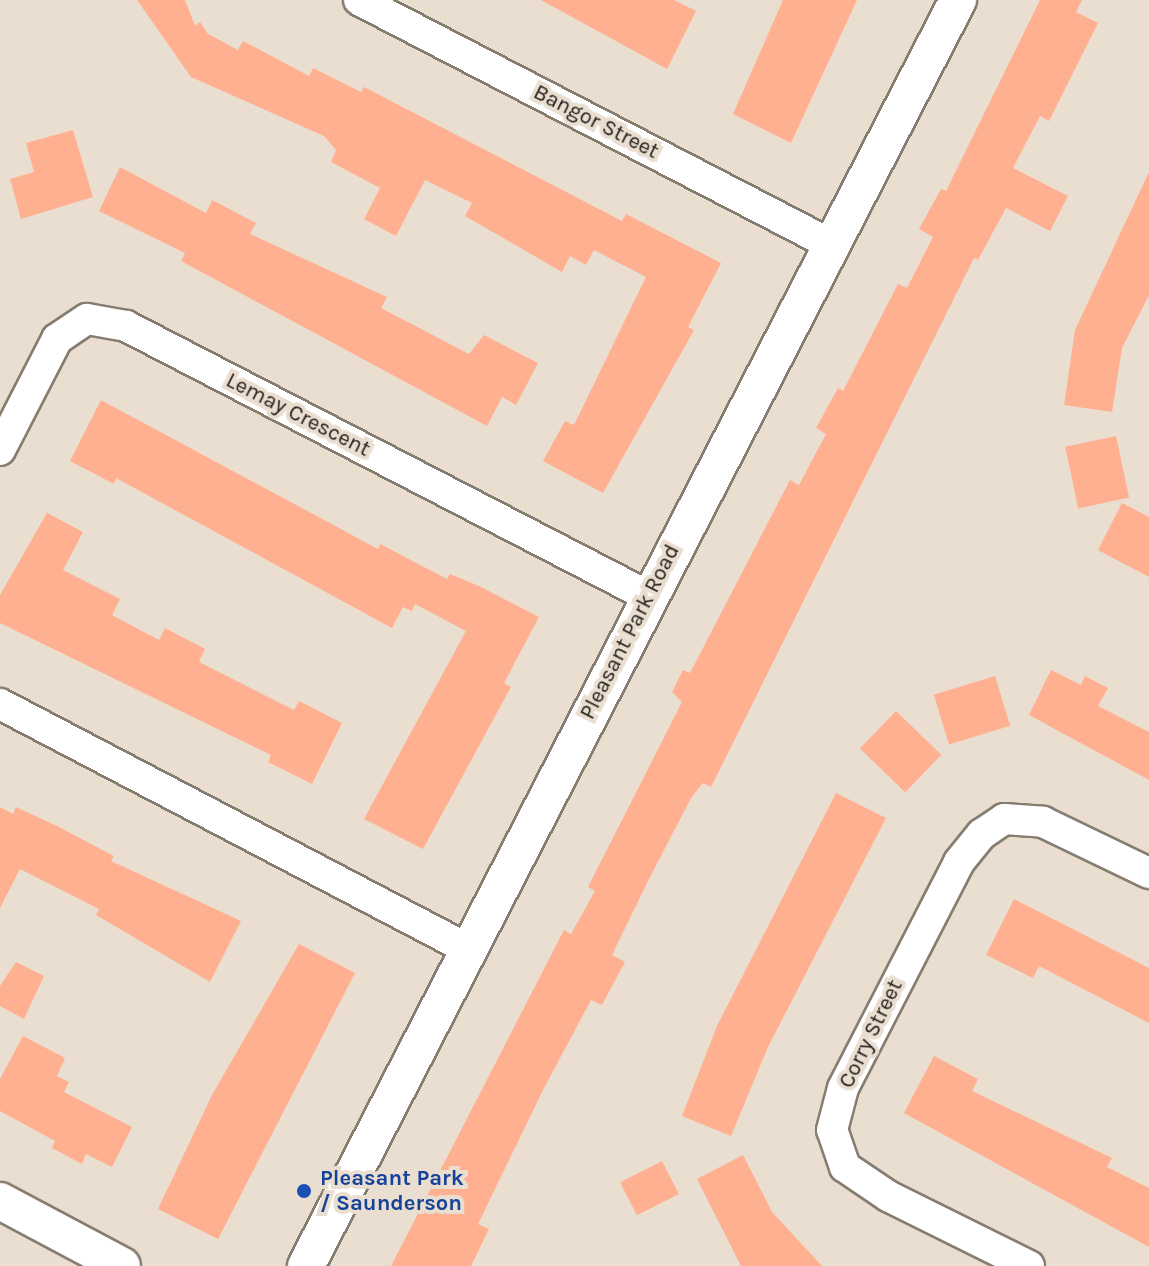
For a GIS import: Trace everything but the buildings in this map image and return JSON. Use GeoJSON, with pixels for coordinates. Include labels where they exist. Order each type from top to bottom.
{"type":"FeatureCollection","features":[{"type":"Feature","properties":{"kind":"street","name":"Bangor Street"},"geometry":{"type":"LineString","coordinates":[[359,0],[832,245]]}},
{"type":"Feature","properties":{"kind":"street","name":"Pleasant Park Road"},"geometry":{"type":"LineString","coordinates":[[306,1266],[466,948],[958,0]]}},
{"type":"Feature","properties":{"kind":"street","name":"Lemay Crescent"},"geometry":{"type":"LineString","coordinates":[[0,450],[57,339],[87,319],[126,326],[648,596]]}},
{"type":"Feature","properties":{"kind":"street"},"geometry":{"type":"LineString","coordinates":[[0,704],[466,948]]}},
{"type":"Feature","properties":{"kind":"street","name":"Corry Street"},"geometry":{"type":"LineString","coordinates":[[1029,1266],[888,1196],[845,1167],[832,1130],[843,1088],[959,862],[1004,819],[1043,822],[1149,873]]}},
{"type":"Feature","properties":{"kind":"street"},"geometry":{"type":"LineString","coordinates":[[0,1201],[122,1266]]}},
{"type":"Feature","properties":{"kind":"place","name":"Pleasant Park / Saunderson"},"geometry":{"type":"Point","coordinates":[304,1191]}}]}
